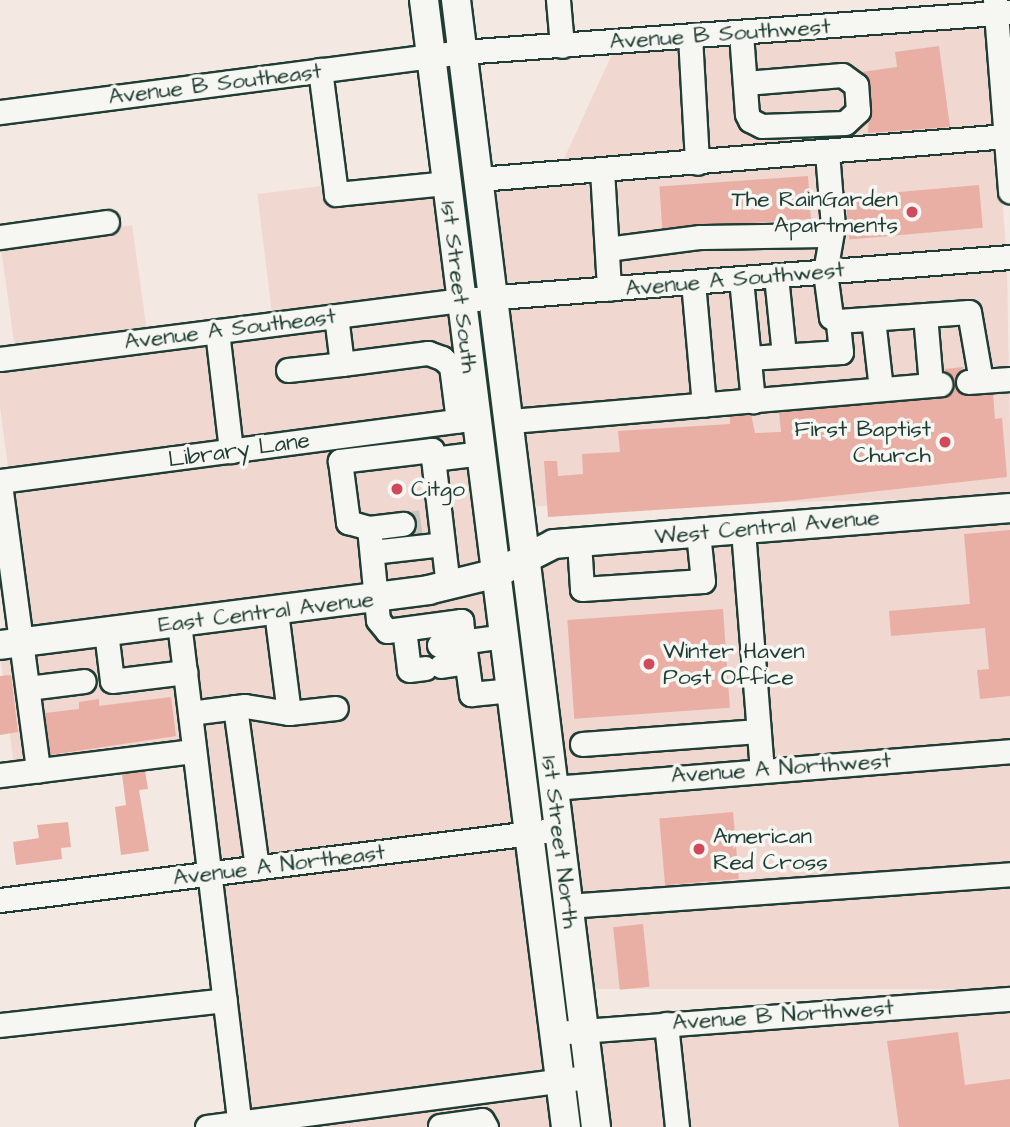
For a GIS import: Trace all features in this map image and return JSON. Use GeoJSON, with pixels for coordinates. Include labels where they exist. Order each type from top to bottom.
{"type":"FeatureCollection","features":[{"type":"Feature","properties":{"kind":"main road","name":"1st Street South"},"geometry":{"type":"LineString","coordinates":[[424,0],[460,300],[463,387],[468,419],[482,453],[496,573]]}},
{"type":"Feature","properties":{"kind":"main road","name":"1st Street South"},"geometry":{"type":"LineString","coordinates":[[456,0],[527,557]]}},
{"type":"Feature","properties":{"kind":"main road","name":"West Central Avenue"},"geometry":{"type":"LineString","coordinates":[[527,557],[554,544],[1010,508]]}},
{"type":"Feature","properties":{"kind":"main road","name":"East Central Avenue"},"geometry":{"type":"LineString","coordinates":[[11,644],[276,611],[448,586],[496,573],[527,557]]}},
{"type":"Feature","properties":{"kind":"main road","name":"1st Street North"},"geometry":{"type":"LineString","coordinates":[[527,557],[596,1127]]}},
{"type":"Feature","properties":{"kind":"main road","name":"1st Street North"},"geometry":{"type":"LineString","coordinates":[[496,573],[566,1127]]}},
{"type":"Feature","properties":{"kind":"street"},"geometry":{"type":"LineString","coordinates":[[558,0],[562,46]]}},
{"type":"Feature","properties":{"kind":"street","name":"Avenue B Southwest"},"geometry":{"type":"LineString","coordinates":[[431,57],[462,52],[741,33],[909,10],[1001,8]]}},
{"type":"Feature","properties":{"kind":"street"},"geometry":{"type":"LineString","coordinates":[[1001,8],[1010,191]]}},
{"type":"Feature","properties":{"kind":"street"},"geometry":{"type":"LineString","coordinates":[[741,33],[747,114],[762,126],[845,122],[858,111],[856,85],[842,75],[745,83]]}},
{"type":"Feature","properties":{"kind":"street"},"geometry":{"type":"LineString","coordinates":[[690,36],[697,163]]}},
{"type":"Feature","properties":{"kind":"street","name":"Avenue B Southeast"},"geometry":{"type":"LineString","coordinates":[[0,112],[431,57]]}},
{"type":"Feature","properties":{"kind":"street"},"geometry":{"type":"LineString","coordinates":[[320,71],[336,194],[446,183]]}},
{"type":"Feature","properties":{"kind":"street"},"geometry":{"type":"LineString","coordinates":[[479,179],[827,152],[1007,121]]}},
{"type":"Feature","properties":{"kind":"street"},"geometry":{"type":"LineString","coordinates":[[827,152],[833,218],[827,235],[825,272],[831,317],[838,321],[969,312],[974,381],[1010,379]]}},
{"type":"Feature","properties":{"kind":"street"},"geometry":{"type":"LineString","coordinates":[[602,170],[609,289]]}},
{"type":"Feature","properties":{"kind":"street"},"geometry":{"type":"LineString","coordinates":[[0,237],[107,222]]}},
{"type":"Feature","properties":{"kind":"street"},"geometry":{"type":"LineString","coordinates":[[607,249],[700,237],[827,235]]}},
{"type":"Feature","properties":{"kind":"street","name":"Avenue A Southwest"},"geometry":{"type":"LineString","coordinates":[[460,300],[1010,257]]}},
{"type":"Feature","properties":{"kind":"street"},"geometry":{"type":"LineString","coordinates":[[776,276],[784,355]]}},
{"type":"Feature","properties":{"kind":"street"},"geometry":{"type":"LineString","coordinates":[[741,279],[752,401]]}},
{"type":"Feature","properties":{"kind":"street"},"geometry":{"type":"LineString","coordinates":[[693,282],[704,405]]}},
{"type":"Feature","properties":{"kind":"street","name":"Avenue A Southeast"},"geometry":{"type":"LineString","coordinates":[[0,359],[460,300]]}},
{"type":"Feature","properties":{"kind":"street"},"geometry":{"type":"LineString","coordinates":[[511,421],[935,385],[925,315]]}},
{"type":"Feature","properties":{"kind":"street"},"geometry":{"type":"LineString","coordinates":[[336,316],[342,364]]}},
{"type":"Feature","properties":{"kind":"street"},"geometry":{"type":"LineString","coordinates":[[873,319],[880,389]]}},
{"type":"Feature","properties":{"kind":"street"},"geometry":{"type":"LineString","coordinates":[[749,358],[841,352],[838,321]]}},
{"type":"Feature","properties":{"kind":"street"},"geometry":{"type":"LineString","coordinates":[[217,331],[231,451]]}},
{"type":"Feature","properties":{"kind":"street"},"geometry":{"type":"LineString","coordinates":[[288,370],[428,353],[451,366],[463,387]]}},
{"type":"Feature","properties":{"kind":"street","name":"Library Lane"},"geometry":{"type":"LineString","coordinates":[[0,482],[468,419]]}},
{"type":"Feature","properties":{"kind":"street"},"geometry":{"type":"LineString","coordinates":[[422,521],[433,455],[430,424]]}},
{"type":"Feature","properties":{"kind":"street"},"geometry":{"type":"LineString","coordinates":[[422,521],[369,528],[348,522],[340,461],[482,453]]}},
{"type":"Feature","properties":{"kind":"street"},"geometry":{"type":"LineString","coordinates":[[0,482],[11,644],[28,688],[38,770]]}},
{"type":"Feature","properties":{"kind":"street"},"geometry":{"type":"LineString","coordinates":[[422,521],[443,544],[448,586]]}},
{"type":"Feature","properties":{"kind":"street"},"geometry":{"type":"LineString","coordinates":[[369,528],[378,620],[387,631],[423,651],[465,652],[505,636]]}},
{"type":"Feature","properties":{"kind":"street"},"geometry":{"type":"LineString","coordinates":[[743,530],[762,769]]}},
{"type":"Feature","properties":{"kind":"street"},"geometry":{"type":"LineString","coordinates":[[579,542],[582,589],[703,581],[698,533]]}},
{"type":"Feature","properties":{"kind":"street"},"geometry":{"type":"LineString","coordinates":[[372,552],[443,544]]}},
{"type":"Feature","properties":{"kind":"street"},"geometry":{"type":"LineString","coordinates":[[276,611],[289,713]]}},
{"type":"Feature","properties":{"kind":"street"},"geometry":{"type":"LineString","coordinates":[[423,651],[461,621],[471,694],[512,690]]}},
{"type":"Feature","properties":{"kind":"street"},"geometry":{"type":"LineString","coordinates":[[179,623],[240,1125]]}},
{"type":"Feature","properties":{"kind":"street"},"geometry":{"type":"LineString","coordinates":[[106,632],[112,681],[185,672]]}},
{"type":"Feature","properties":{"kind":"street"},"geometry":{"type":"LineString","coordinates":[[28,688],[84,681]]}},
{"type":"Feature","properties":{"kind":"street"},"geometry":{"type":"LineString","coordinates":[[235,707],[257,868]]}},
{"type":"Feature","properties":{"kind":"street"},"geometry":{"type":"LineString","coordinates":[[190,713],[235,707],[289,713],[336,708]]}},
{"type":"Feature","properties":{"kind":"street"},"geometry":{"type":"LineString","coordinates":[[582,744],[759,731]]}},
{"type":"Feature","properties":{"kind":"street"},"geometry":{"type":"LineString","coordinates":[[0,775],[194,751]]}},
{"type":"Feature","properties":{"kind":"street","name":"Avenue A Northwest"},"geometry":{"type":"LineString","coordinates":[[553,788],[1010,751]]}},
{"type":"Feature","properties":{"kind":"street","name":"Avenue A Northeast"},"geometry":{"type":"LineString","coordinates":[[0,900],[558,830]]}},
{"type":"Feature","properties":{"kind":"street"},"geometry":{"type":"LineString","coordinates":[[568,906],[1010,874]]}},
{"type":"Feature","properties":{"kind":"street","name":"Avenue B Northwest"},"geometry":{"type":"LineString","coordinates":[[555,1033],[1010,999]]}},
{"type":"Feature","properties":{"kind":"street"},"geometry":{"type":"LineString","coordinates":[[0,1025],[225,1000]]}},
{"type":"Feature","properties":{"kind":"street"},"geometry":{"type":"LineString","coordinates":[[666,1024],[677,1127]]}},
{"type":"Feature","properties":{"kind":"street"},"geometry":{"type":"LineString","coordinates":[[207,1127],[240,1125],[589,1077]]}},
{"type":"Feature","properties":{"kind":"street"},"geometry":{"type":"LineString","coordinates":[[436,1097],[440,1126],[482,1120],[486,1127]]}},
{"type":"Feature","properties":{"kind":"shaded area"},"geometry":{"type":"Polygon","coordinates":[[[988,23],[1006,248],[501,287],[486,168],[563,161],[613,52],[988,23]]]}},
{"type":"Feature","properties":{"kind":"shaded area"},"geometry":{"type":"Polygon","coordinates":[[[436,172],[451,291],[272,313],[257,194],[436,172]]]}},
{"type":"Feature","properties":{"kind":"shaded area"},"geometry":{"type":"Polygon","coordinates":[[[132,225],[147,329],[15,347],[0,244],[132,225]]]}},
{"type":"Feature","properties":{"kind":"shaded area"},"geometry":{"type":"Polygon","coordinates":[[[1007,267],[1010,498],[506,507],[502,276],[1007,267]]]}},
{"type":"Feature","properties":{"kind":"shaded area"},"geometry":{"type":"Polygon","coordinates":[[[453,310],[487,566],[30,632],[0,407],[0,369],[453,310]]]}},
{"type":"Feature","properties":{"kind":"shaded area"},"geometry":{"type":"Polygon","coordinates":[[[1010,517],[1010,741],[560,777],[536,563],[556,554],[1010,517]]]}},
{"type":"Feature","properties":{"kind":"shaded area"},"geometry":{"type":"Polygon","coordinates":[[[489,585],[523,825],[221,867],[187,627],[489,585]]]}},
{"type":"Feature","properties":{"kind":"shaded area"},"geometry":{"type":"Polygon","coordinates":[[[171,634],[184,742],[14,763],[0,655],[171,634]]]}},
{"type":"Feature","properties":{"kind":"shaded area"},"geometry":{"type":"Polygon","coordinates":[[[561,761],[1010,761],[1010,989],[561,989],[561,761]]]}},
{"type":"Feature","properties":{"kind":"shaded area"},"geometry":{"type":"Polygon","coordinates":[[[523,844],[551,1073],[247,1111],[219,881],[523,844]]]}},
{"type":"Feature","properties":{"kind":"shaded area"},"geometry":{"type":"Polygon","coordinates":[[[1010,1008],[1010,1127],[604,1127],[593,1038],[1010,1008]]]}},
{"type":"Feature","properties":{"kind":"shaded area"},"geometry":{"type":"Polygon","coordinates":[[[554,1092],[558,1127],[283,1127],[554,1092]]]}},
{"type":"Feature","properties":{"kind":"building"},"geometry":{"type":"Polygon","coordinates":[[[939,46],[950,127],[868,133],[870,84],[861,72],[897,67],[895,52],[939,46]]]}},
{"type":"Feature","properties":{"kind":"building"},"geometry":{"type":"Polygon","coordinates":[[[808,176],[811,219],[662,229],[659,186],[808,176]]]}},
{"type":"Feature","properties":{"kind":"building","name":"The RainGarden Apartments"},"geometry":{"type":"Polygon","coordinates":[[[979,185],[983,228],[849,240],[846,197],[979,185]]]}},
{"type":"Feature","properties":{"kind":"building"},"geometry":{"type":"Polygon","coordinates":[[[964,367],[955,377],[957,390],[968,396],[993,394],[995,419],[1002,418],[1007,477],[778,502],[548,517],[544,461],[557,461],[558,476],[583,474],[582,454],[620,452],[618,431],[730,424],[730,416],[751,414],[755,433],[781,432],[779,412],[942,398],[954,383],[944,369],[964,367]]]}},
{"type":"Feature","properties":{"kind":"building"},"geometry":{"type":"Polygon","coordinates":[[[1010,530],[1010,696],[980,699],[977,670],[989,669],[985,628],[891,636],[889,611],[970,604],[964,534],[1010,530]]]}},
{"type":"Feature","properties":{"kind":"building","name":"Winter Haven Post Office"},"geometry":{"type":"Polygon","coordinates":[[[723,609],[730,708],[574,719],[567,620],[723,609]]]}},
{"type":"Feature","properties":{"kind":"building"},"geometry":{"type":"Polygon","coordinates":[[[11,675],[18,732],[0,735],[0,676],[11,675]]]}},
{"type":"Feature","properties":{"kind":"building"},"geometry":{"type":"Polygon","coordinates":[[[171,697],[176,736],[50,755],[45,713],[79,709],[79,702],[99,699],[99,706],[171,697]]]}},
{"type":"Feature","properties":{"kind":"building"},"geometry":{"type":"Polygon","coordinates":[[[145,771],[148,789],[139,790],[149,851],[121,855],[115,807],[126,805],[122,774],[145,771]]]}},
{"type":"Feature","properties":{"kind":"building","name":"American Red Cross"},"geometry":{"type":"Polygon","coordinates":[[[733,812],[739,879],[665,885],[659,818],[733,812]]]}},
{"type":"Feature","properties":{"kind":"building"},"geometry":{"type":"Polygon","coordinates":[[[68,822],[71,847],[61,848],[62,859],[16,865],[13,842],[39,838],[37,825],[68,822]]]}},
{"type":"Feature","properties":{"kind":"building"},"geometry":{"type":"Polygon","coordinates":[[[643,924],[650,987],[620,990],[613,927],[643,924]]]}},
{"type":"Feature","properties":{"kind":"building"},"geometry":{"type":"Polygon","coordinates":[[[958,1032],[965,1085],[1010,1079],[1010,1127],[899,1127],[887,1041],[958,1032]]]}},
{"type":"Feature","properties":{"kind":"tunnel"},"geometry":{"type":"LineString","coordinates":[[403,524],[421,521]]}},
{"type":"Feature","properties":{"kind":"place","name":"The RainGarden Apartments"},"geometry":{"type":"Point","coordinates":[912,212]}},
{"type":"Feature","properties":{"kind":"place","name":"First Baptist Church"},"geometry":{"type":"Point","coordinates":[945,442]}},
{"type":"Feature","properties":{"kind":"place","name":"Citgo"},"geometry":{"type":"Point","coordinates":[397,489]}},
{"type":"Feature","properties":{"kind":"place","name":"Winter Haven Post Office"},"geometry":{"type":"Point","coordinates":[649,664]}},
{"type":"Feature","properties":{"kind":"place","name":"American Red Cross"},"geometry":{"type":"Point","coordinates":[699,849]}}]}
